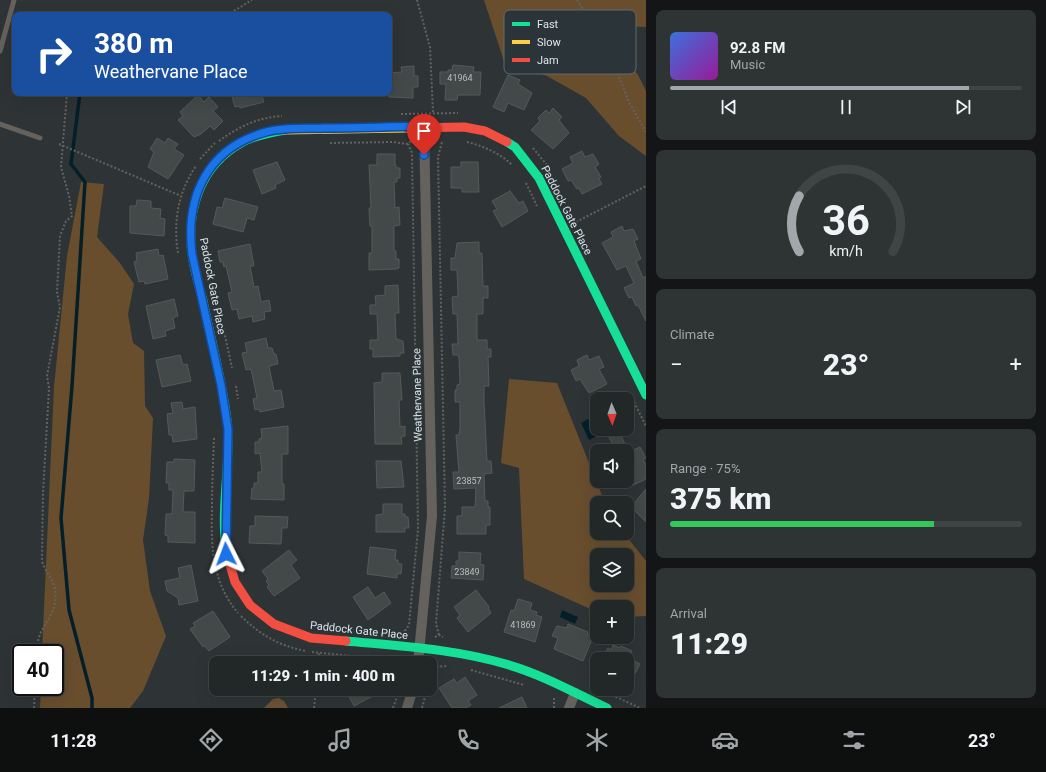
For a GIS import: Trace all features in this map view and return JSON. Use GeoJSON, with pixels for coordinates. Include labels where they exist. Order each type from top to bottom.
{"type":"FeatureCollection","features":[{"type":"Feature","properties":{"kind":"street","name":"Weathervane Place"},"geometry":{"type":"LineString","coordinates":[[419,656],[432,516],[424,126]]}},
{"type":"Feature","properties":{"kind":"street","name":"Paddock Gate Place"},"geometry":{"type":"LineString","coordinates":[[607,708],[510,666],[463,654],[420,648],[311,638],[294,634],[278,628],[259,616],[237,588],[230,571],[226,548],[228,429],[190,238],[194,199],[202,180],[224,155],[250,137],[268,132],[288,129],[424,126],[464,127],[485,131],[515,147],[540,178],[646,395]]}},
{"type":"Feature","properties":{"kind":"street"},"geometry":{"type":"LineString","coordinates":[[569,708],[575,693]]}},
{"type":"Feature","properties":{"kind":"street"},"geometry":{"type":"LineString","coordinates":[[407,708],[411,696]]}},
{"type":"Feature","properties":{"kind":"lane"},"geometry":{"type":"LineString","coordinates":[[0,51],[14,0]]}},
{"type":"Feature","properties":{"kind":"lane"},"geometry":{"type":"LineString","coordinates":[[0,124],[40,138]]}},
{"type":"Feature","properties":{"kind":"path"},"geometry":{"type":"LineString","coordinates":[[232,12],[252,0]]}},
{"type":"Feature","properties":{"kind":"path"},"geometry":{"type":"LineString","coordinates":[[417,0],[430,47],[433,113]]}},
{"type":"Feature","properties":{"kind":"path"},"geometry":{"type":"LineString","coordinates":[[577,0],[583,10]]}},
{"type":"Feature","properties":{"kind":"path"},"geometry":{"type":"LineString","coordinates":[[618,74],[630,102],[646,132]]}},
{"type":"Feature","properties":{"kind":"path"},"geometry":{"type":"LineString","coordinates":[[38,644],[40,633],[51,616],[55,596],[54,584],[44,569],[42,561],[44,486],[48,430],[49,388],[47,376],[60,307],[57,292],[60,236],[66,221],[72,216],[69,196],[61,168],[67,96]]}},
{"type":"Feature","properties":{"kind":"path"},"geometry":{"type":"LineString","coordinates":[[394,114],[463,114]]}},
{"type":"Feature","properties":{"kind":"path"},"geometry":{"type":"LineString","coordinates":[[179,259],[176,225],[181,196],[192,172],[202,156],[213,145],[231,132],[246,124],[275,116],[286,116]]}},
{"type":"Feature","properties":{"kind":"path"},"geometry":{"type":"LineString","coordinates":[[408,144],[413,139],[438,139],[442,142],[438,157],[445,508],[436,624],[439,634],[444,638]]}},
{"type":"Feature","properties":{"kind":"path"},"geometry":{"type":"LineString","coordinates":[[463,141],[480,145],[495,153],[507,160],[516,170]]}},
{"type":"Feature","properties":{"kind":"path"},"geometry":{"type":"LineString","coordinates":[[327,143],[393,142],[408,144]]}},
{"type":"Feature","properties":{"kind":"path"},"geometry":{"type":"LineString","coordinates":[[59,144],[65,148],[181,196]]}},
{"type":"Feature","properties":{"kind":"path"},"geometry":{"type":"LineString","coordinates":[[398,633],[405,631],[409,625],[418,529],[412,153],[408,144]]}},
{"type":"Feature","properties":{"kind":"path"},"geometry":{"type":"LineString","coordinates":[[532,146],[549,168]]}},
{"type":"Feature","properties":{"kind":"path"},"geometry":{"type":"LineString","coordinates":[[523,179],[540,212]]}},
{"type":"Feature","properties":{"kind":"path"},"geometry":{"type":"LineString","coordinates":[[579,229],[576,222],[646,186]]}},
{"type":"Feature","properties":{"kind":"path"},"geometry":{"type":"LineString","coordinates":[[205,245],[213,280]]}},
{"type":"Feature","properties":{"kind":"path"},"geometry":{"type":"LineString","coordinates":[[218,303],[233,372]]}},
{"type":"Feature","properties":{"kind":"path"},"geometry":{"type":"LineString","coordinates":[[234,379],[239,402]]}},
{"type":"Feature","properties":{"kind":"path"},"geometry":{"type":"LineString","coordinates":[[634,402],[646,426]]}},
{"type":"Feature","properties":{"kind":"path"},"geometry":{"type":"LineString","coordinates":[[214,435],[211,546],[214,568],[219,583],[230,603],[255,630],[274,642],[294,649],[350,656]]}},
{"type":"Feature","properties":{"kind":"path"},"geometry":{"type":"LineString","coordinates":[[405,631],[409,636],[433,639],[439,634]]}},
{"type":"Feature","properties":{"kind":"path"},"geometry":{"type":"LineString","coordinates":[[437,666],[453,666]]}},
{"type":"Feature","properties":{"kind":"path"},"geometry":{"type":"LineString","coordinates":[[468,670],[525,686]]}},
{"type":"Feature","properties":{"kind":"path"},"geometry":{"type":"LineString","coordinates":[[34,708],[35,696]]}},
{"type":"Feature","properties":{"kind":"path"},"geometry":{"type":"LineString","coordinates":[[314,708],[315,696]]}},
{"type":"Feature","properties":{"kind":"path"},"geometry":{"type":"LineString","coordinates":[[393,708],[397,696]]}},
{"type":"Feature","properties":{"kind":"path"},"geometry":{"type":"LineString","coordinates":[[422,708],[425,696]]}},
{"type":"Feature","properties":{"kind":"path"},"geometry":{"type":"LineString","coordinates":[[551,696],[555,699],[554,708]]}},
{"type":"Feature","properties":{"kind":"path"},"geometry":{"type":"LineString","coordinates":[[614,696],[640,708]]}},
{"type":"Feature","properties":{"kind":"shaded area"},"geometry":{"type":"Polygon","coordinates":[[[484,0],[646,0],[646,27],[636,27],[636,10],[504,10],[504,61],[484,0]]]}},
{"type":"Feature","properties":{"kind":"shaded area"},"geometry":{"type":"Polygon","coordinates":[[[636,72],[646,91],[646,156],[619,136],[586,98],[541,74],[636,74],[636,72]]]}},
{"type":"Feature","properties":{"kind":"shaded area"},"geometry":{"type":"Polygon","coordinates":[[[81,182],[104,184],[97,237],[120,263],[134,284],[128,314],[133,343],[144,351],[145,406],[153,418],[149,498],[143,540],[150,591],[166,636],[143,691],[130,708],[40,708],[41,696],[64,696],[64,644],[42,644],[54,387],[67,256],[81,182]]]}},
{"type":"Feature","properties":{"kind":"shaded area"},"geometry":{"type":"Polygon","coordinates":[[[509,379],[557,383],[590,466],[590,488],[599,488],[602,496],[590,496],[590,540],[630,540],[646,561],[646,616],[634,617],[634,600],[590,600],[590,609],[524,579],[519,468],[501,463],[509,379]]]}},
{"type":"Feature","properties":{"kind":"shaded area"},"geometry":{"type":"Polygon","coordinates":[[[279,698],[284,701],[288,708],[264,708],[273,699],[279,698]]]}},
{"type":"Feature","properties":{"kind":"water"},"geometry":{"type":"Polygon","coordinates":[[[588,419],[590,423],[590,436],[597,436],[589,440],[581,423],[588,419]]]}},
{"type":"Feature","properties":{"kind":"water"},"geometry":{"type":"Polygon","coordinates":[[[562,610],[578,617],[575,624],[560,617],[562,610]]]}},
{"type":"Feature","properties":{"kind":"building"},"geometry":{"type":"Polygon","coordinates":[[[453,65],[474,67],[473,72],[481,72],[480,95],[458,95],[457,100],[445,100],[446,84],[440,84],[440,72],[448,72],[448,70],[452,70],[453,65]]]}},
{"type":"Feature","properties":{"kind":"building"},"geometry":{"type":"Polygon","coordinates":[[[414,66],[414,76],[418,76],[418,87],[413,87],[413,98],[389,97],[392,96],[392,73],[402,72],[401,67],[414,66]]]}},
{"type":"Feature","properties":{"kind":"building"},"geometry":{"type":"Polygon","coordinates":[[[508,75],[520,80],[518,84],[532,93],[524,110],[508,103],[504,112],[493,107],[508,75]]]}},
{"type":"Feature","properties":{"kind":"building"},"geometry":{"type":"Polygon","coordinates":[[[197,96],[199,96],[204,102],[209,97],[218,107],[213,111],[223,121],[214,130],[210,126],[201,134],[194,137],[178,120],[183,116],[180,112],[197,96]]]}},
{"type":"Feature","properties":{"kind":"building"},"geometry":{"type":"Polygon","coordinates":[[[232,96],[262,96],[264,102],[240,108],[239,106],[235,107],[232,96]]]}},
{"type":"Feature","properties":{"kind":"building"},"geometry":{"type":"Polygon","coordinates":[[[553,108],[562,117],[559,120],[569,133],[553,149],[531,130],[540,121],[538,118],[546,110],[549,113],[553,108]]]}},
{"type":"Feature","properties":{"kind":"building"},"geometry":{"type":"Polygon","coordinates":[[[157,138],[165,143],[168,138],[178,144],[174,149],[184,155],[168,179],[148,167],[154,152],[150,149],[157,138]]]}},
{"type":"Feature","properties":{"kind":"building"},"geometry":{"type":"Polygon","coordinates":[[[582,151],[585,157],[593,154],[599,164],[595,167],[601,177],[599,179],[602,184],[582,194],[579,188],[577,189],[571,180],[568,181],[562,169],[573,163],[570,157],[582,151]]]}},
{"type":"Feature","properties":{"kind":"building"},"geometry":{"type":"Polygon","coordinates":[[[377,154],[395,154],[395,164],[397,168],[400,168],[400,178],[397,178],[397,182],[394,182],[395,208],[399,207],[400,225],[394,226],[394,251],[396,251],[396,259],[399,259],[399,268],[396,269],[369,270],[369,253],[372,253],[372,226],[370,226],[369,208],[371,208],[369,165],[377,165],[377,154]]]}},
{"type":"Feature","properties":{"kind":"building"},"geometry":{"type":"Polygon","coordinates":[[[277,162],[285,180],[275,185],[276,188],[262,194],[253,170],[277,162]]]}},
{"type":"Feature","properties":{"kind":"building"},"geometry":{"type":"Polygon","coordinates":[[[461,162],[478,162],[479,192],[462,192],[462,188],[451,188],[451,167],[461,167],[461,162]]]}},
{"type":"Feature","properties":{"kind":"building"},"geometry":{"type":"Polygon","coordinates":[[[510,191],[519,203],[523,201],[528,211],[502,227],[493,211],[497,209],[492,201],[510,191]]]}},
{"type":"Feature","properties":{"kind":"building"},"geometry":{"type":"Polygon","coordinates":[[[225,198],[258,207],[254,220],[247,218],[243,232],[213,224],[217,207],[222,208],[225,198]]]}},
{"type":"Feature","properties":{"kind":"building"},"geometry":{"type":"Polygon","coordinates":[[[137,200],[151,201],[151,208],[161,209],[160,218],[165,219],[164,236],[130,233],[130,206],[136,206],[137,200]]]}},
{"type":"Feature","properties":{"kind":"building"},"geometry":{"type":"Polygon","coordinates":[[[622,226],[624,231],[633,229],[638,239],[634,241],[641,259],[636,261],[643,278],[646,276],[646,321],[638,305],[636,306],[632,297],[629,298],[624,288],[634,283],[626,266],[617,270],[602,243],[613,237],[611,232],[622,226]]]}},
{"type":"Feature","properties":{"kind":"building"},"geometry":{"type":"Polygon","coordinates":[[[479,242],[479,253],[482,253],[483,286],[488,286],[488,298],[483,298],[483,314],[477,314],[477,340],[487,340],[487,349],[491,349],[491,357],[488,357],[489,386],[484,386],[487,461],[491,461],[492,473],[484,474],[485,501],[488,501],[488,507],[490,507],[490,525],[486,525],[486,534],[457,534],[457,516],[462,516],[462,507],[475,507],[476,488],[454,489],[453,472],[459,472],[456,435],[459,435],[460,428],[460,402],[455,402],[455,390],[457,390],[457,385],[460,384],[459,358],[458,355],[453,355],[452,344],[458,344],[457,314],[453,314],[452,297],[458,296],[457,270],[451,270],[451,258],[455,258],[457,243],[479,242]]]}},
{"type":"Feature","properties":{"kind":"building"},"geometry":{"type":"Polygon","coordinates":[[[250,244],[254,266],[250,266],[254,287],[258,286],[261,302],[269,300],[271,311],[264,312],[265,319],[253,322],[252,316],[239,319],[237,309],[232,310],[228,293],[232,292],[226,266],[224,267],[223,262],[220,262],[218,251],[250,244]]]}},
{"type":"Feature","properties":{"kind":"building"},"geometry":{"type":"Polygon","coordinates":[[[158,249],[159,256],[163,255],[168,279],[145,284],[144,281],[139,282],[134,262],[137,261],[136,253],[158,249]]]}},
{"type":"Feature","properties":{"kind":"building"},"geometry":{"type":"Polygon","coordinates":[[[398,285],[399,313],[395,313],[396,339],[403,341],[404,353],[400,353],[400,356],[373,357],[373,349],[370,349],[370,340],[378,340],[377,314],[370,314],[370,305],[376,305],[375,296],[385,295],[385,286],[398,285]]]}},
{"type":"Feature","properties":{"kind":"building"},"geometry":{"type":"Polygon","coordinates":[[[174,299],[178,316],[173,318],[175,328],[165,331],[166,336],[153,339],[146,306],[174,299]]]}},
{"type":"Feature","properties":{"kind":"building"},"geometry":{"type":"Polygon","coordinates":[[[266,338],[268,348],[272,348],[274,354],[276,354],[278,364],[269,366],[274,391],[281,390],[284,407],[260,412],[259,409],[255,410],[253,399],[257,398],[251,369],[246,370],[242,353],[247,352],[245,343],[266,338]]]}},
{"type":"Feature","properties":{"kind":"building"},"geometry":{"type":"Polygon","coordinates":[[[180,355],[183,365],[187,364],[191,381],[162,387],[156,360],[180,355]]]}},
{"type":"Feature","properties":{"kind":"building"},"geometry":{"type":"Polygon","coordinates":[[[587,355],[589,360],[599,356],[604,367],[599,369],[607,384],[589,393],[580,379],[576,381],[571,370],[579,366],[577,360],[587,355]]]}},
{"type":"Feature","properties":{"kind":"building"},"geometry":{"type":"Polygon","coordinates":[[[382,373],[400,373],[402,400],[399,400],[400,427],[405,426],[405,436],[401,437],[402,444],[375,444],[374,383],[382,382],[382,373]]]}},
{"type":"Feature","properties":{"kind":"building"},"geometry":{"type":"Polygon","coordinates":[[[182,402],[183,409],[195,407],[197,439],[173,442],[172,435],[169,435],[167,414],[173,413],[171,403],[182,402]]]}},
{"type":"Feature","properties":{"kind":"building"},"geometry":{"type":"Polygon","coordinates":[[[288,426],[288,454],[282,454],[282,484],[284,484],[284,500],[251,499],[254,483],[258,483],[258,472],[262,472],[260,453],[255,454],[255,442],[259,442],[259,439],[262,438],[261,429],[288,426]]]}},
{"type":"Feature","properties":{"kind":"building"},"geometry":{"type":"Polygon","coordinates":[[[608,436],[621,436],[625,444],[612,444],[608,436]]]}},
{"type":"Feature","properties":{"kind":"building"},"geometry":{"type":"Polygon","coordinates":[[[640,447],[646,458],[643,459],[646,465],[646,479],[634,485],[634,450],[640,447]]]}},
{"type":"Feature","properties":{"kind":"building"},"geometry":{"type":"Polygon","coordinates":[[[174,459],[195,460],[194,491],[184,491],[183,512],[195,512],[195,543],[168,542],[168,536],[165,535],[166,514],[172,514],[173,490],[169,490],[169,483],[166,483],[167,462],[174,462],[174,459]]]}},
{"type":"Feature","properties":{"kind":"building"},"geometry":{"type":"Polygon","coordinates":[[[376,461],[401,461],[404,487],[377,488],[376,461]]]}},
{"type":"Feature","properties":{"kind":"building"},"geometry":{"type":"Polygon","coordinates":[[[646,489],[646,522],[634,510],[634,503],[646,489]]]}},
{"type":"Feature","properties":{"kind":"building"},"geometry":{"type":"Polygon","coordinates":[[[383,504],[402,504],[402,514],[405,514],[405,517],[408,517],[409,528],[405,528],[405,532],[376,532],[376,515],[383,514],[383,504]]]}},
{"type":"Feature","properties":{"kind":"building"},"geometry":{"type":"Polygon","coordinates":[[[255,516],[288,517],[287,528],[282,528],[281,544],[249,543],[250,526],[255,526],[255,516]]]}},
{"type":"Feature","properties":{"kind":"building"},"geometry":{"type":"Polygon","coordinates":[[[370,547],[396,550],[395,560],[398,560],[398,564],[402,564],[401,574],[397,573],[397,578],[367,574],[370,547]]]}},
{"type":"Feature","properties":{"kind":"building"},"geometry":{"type":"Polygon","coordinates":[[[289,550],[297,560],[291,565],[300,578],[274,596],[267,587],[269,585],[266,581],[268,579],[262,571],[289,550]]]}},
{"type":"Feature","properties":{"kind":"building"},"geometry":{"type":"Polygon","coordinates":[[[459,552],[481,553],[480,564],[484,565],[483,580],[451,578],[452,566],[456,566],[456,561],[459,561],[459,552]]]}},
{"type":"Feature","properties":{"kind":"building"},"geometry":{"type":"Polygon","coordinates":[[[191,565],[198,601],[179,605],[178,598],[167,591],[165,581],[180,578],[178,568],[191,565]]]}},
{"type":"Feature","properties":{"kind":"building"},"geometry":{"type":"Polygon","coordinates":[[[368,587],[375,598],[384,592],[391,603],[368,620],[353,597],[368,587]]]}},
{"type":"Feature","properties":{"kind":"building"},"geometry":{"type":"Polygon","coordinates":[[[476,590],[489,607],[488,608],[491,613],[468,632],[457,618],[460,615],[454,607],[476,590]]]}},
{"type":"Feature","properties":{"kind":"building"},"geometry":{"type":"Polygon","coordinates":[[[518,599],[532,603],[530,610],[537,612],[536,615],[542,617],[535,642],[504,632],[511,610],[514,611],[518,599]]]}},
{"type":"Feature","properties":{"kind":"building"},"geometry":{"type":"Polygon","coordinates":[[[213,611],[230,637],[209,651],[205,646],[203,647],[190,629],[195,626],[193,623],[213,611]]]}},
{"type":"Feature","properties":{"kind":"building"},"geometry":{"type":"Polygon","coordinates":[[[568,624],[588,632],[587,634],[590,636],[590,644],[583,661],[554,649],[558,638],[552,636],[557,626],[567,628],[568,624]]]}},
{"type":"Feature","properties":{"kind":"building"},"geometry":{"type":"Polygon","coordinates":[[[613,645],[620,648],[621,646],[632,651],[606,652],[608,648],[611,650],[613,645]]]}},
{"type":"Feature","properties":{"kind":"building"},"geometry":{"type":"Polygon","coordinates":[[[634,661],[640,664],[634,676],[634,661]]]}},
{"type":"Feature","properties":{"kind":"building"},"geometry":{"type":"Polygon","coordinates":[[[465,677],[477,695],[468,701],[471,705],[466,708],[452,708],[439,688],[454,679],[457,683],[465,677]]]}},
{"type":"Feature","properties":{"kind":"building"},"geometry":{"type":"Polygon","coordinates":[[[349,696],[373,696],[354,706],[349,696]]]}},
{"type":"Feature","properties":{"kind":"building"},"geometry":{"type":"Polygon","coordinates":[[[522,697],[527,708],[499,708],[522,697]]]}},
{"type":"Feature","properties":{"kind":"waterway"},"geometry":{"type":"LineString","coordinates":[[80,96],[71,164],[85,182],[72,386],[61,518],[69,610],[92,698],[92,708]]}},
{"type":"Feature","properties":{"kind":"traffic: fast"},"geometry":{"type":"LineString","coordinates":[[228,558],[224,526],[228,454],[227,420],[219,375],[192,254],[191,238],[194,205],[206,176],[227,152],[251,138],[284,130]]}},
{"type":"Feature","properties":{"kind":"traffic: fast"},"geometry":{"type":"LineString","coordinates":[[507,142],[515,147],[539,178],[646,395]]}},
{"type":"Feature","properties":{"kind":"traffic: fast"},"geometry":{"type":"LineString","coordinates":[[346,641],[428,649],[469,655],[509,665],[534,674],[607,708]]}},
{"type":"Feature","properties":{"kind":"traffic: slow"},"geometry":{"type":"LineString","coordinates":[[284,130],[407,128]]}},
{"type":"Feature","properties":{"kind":"traffic: jam"},"geometry":{"type":"LineString","coordinates":[[407,128],[464,127],[485,131],[507,142]]}},
{"type":"Feature","properties":{"kind":"traffic: jam"},"geometry":{"type":"LineString","coordinates":[[228,558],[235,582],[250,605],[274,624],[311,638],[346,641]]}},
{"type":"Feature","properties":{"kind":"route"},"geometry":{"type":"LineString","coordinates":[[226,554],[225,535],[228,429],[221,385],[192,254],[190,238],[194,199],[202,180],[224,155],[250,137],[288,129],[424,126],[424,155]]}}]}
